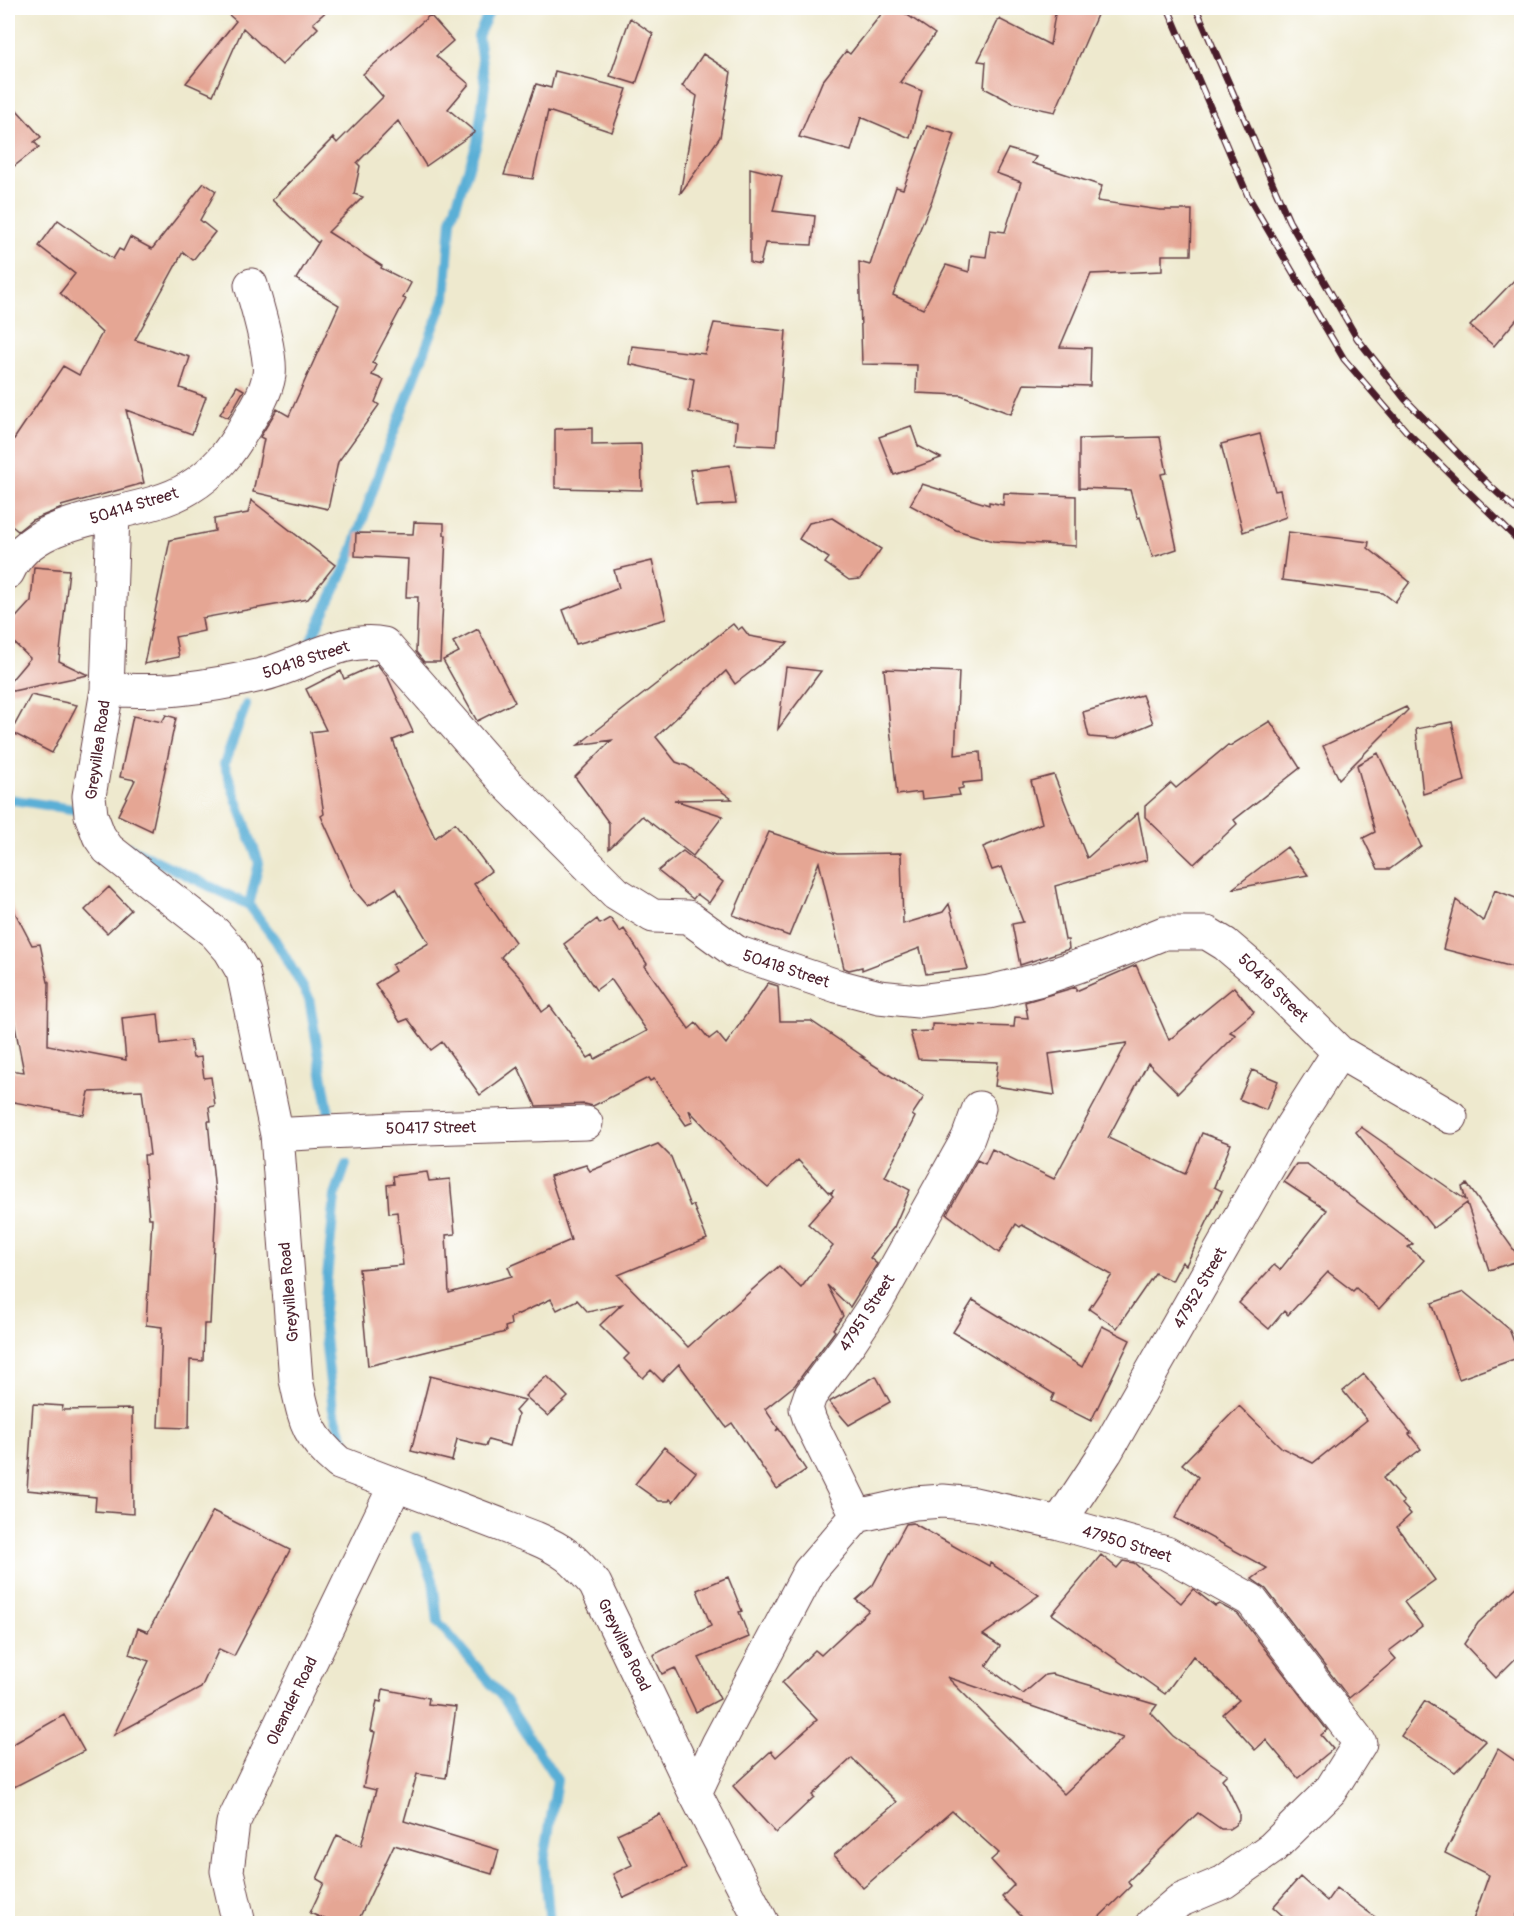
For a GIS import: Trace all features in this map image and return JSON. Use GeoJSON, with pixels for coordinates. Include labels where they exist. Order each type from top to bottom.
{"type":"FeatureCollection","features":[{"type":"Feature","properties":{"kind":"street","name":"50414 Street"},"geometry":{"type":"LineString","coordinates":[[8,572],[20,552],[35,540],[60,528],[159,502],[189,489],[212,471],[232,450],[262,398],[270,373],[266,343],[251,285]]}},
{"type":"Feature","properties":{"kind":"street","name":"Greyvillea Road"},"geometry":{"type":"LineString","coordinates":[[113,513],[107,690],[89,796],[92,815],[99,836],[117,858],[215,933],[230,950],[243,972],[276,1135],[296,1380],[312,1435],[339,1463],[535,1538],[554,1546],[572,1558],[595,1584],[695,1793],[763,1923]]}},
{"type":"Feature","properties":{"kind":"street","name":"50418 Street"},"geometry":{"type":"LineString","coordinates":[[107,690],[178,690],[219,684],[264,674],[340,647],[362,643],[384,644],[506,783],[616,893],[653,916],[688,917],[736,952],[837,986],[879,997],[918,1001],[989,992],[1038,980],[1164,933],[1208,933],[1226,944],[1339,1052],[1451,1118]]}},
{"type":"Feature","properties":{"kind":"street","name":"47952 Street"},"geometry":{"type":"LineString","coordinates":[[1059,1523],[1106,1452],[1291,1127],[1339,1052]]}},
{"type":"Feature","properties":{"kind":"street","name":"47951 Street"},"geometry":{"type":"LineString","coordinates":[[857,1516],[810,1421],[806,1408],[810,1396],[876,1303],[968,1138],[979,1108]]}},
{"type":"Feature","properties":{"kind":"street","name":"50417 Street"},"geometry":{"type":"LineString","coordinates":[[276,1135],[397,1128],[586,1123]]}},
{"type":"Feature","properties":{"kind":"street","name":"Oleander Road"},"geometry":{"type":"LineString","coordinates":[[239,1923],[227,1871],[233,1823],[395,1486]]}},
{"type":"Feature","properties":{"kind":"street","name":"47950 Street"},"geometry":{"type":"LineString","coordinates":[[857,1516],[915,1503],[943,1501],[975,1504],[1059,1523],[1166,1553],[1251,1600],[1360,1743],[1330,1791],[1272,1848],[1224,1882],[1179,1901],[1152,1923]]}},
{"type":"Feature","properties":{"kind":"street"},"geometry":{"type":"LineString","coordinates":[[695,1793],[718,1744],[809,1572],[857,1516]]}},
{"type":"Feature","properties":{"kind":"building"},"geometry":{"type":"Polygon","coordinates":[[[221,8],[330,8],[313,23],[318,28],[282,65],[243,28],[213,95],[186,83],[236,21],[221,8]]]}},
{"type":"Feature","properties":{"kind":"building"},"geometry":{"type":"Polygon","coordinates":[[[886,8],[897,8],[935,34],[900,82],[922,91],[910,138],[861,117],[851,151],[799,137],[822,82],[846,51],[850,54],[886,8]]]}},
{"type":"Feature","properties":{"kind":"building"},"geometry":{"type":"Polygon","coordinates":[[[1056,8],[1100,8],[1055,112],[1013,103],[984,88],[986,62],[978,61],[999,19],[1050,45],[1056,8]]]}},
{"type":"Feature","properties":{"kind":"building"},"geometry":{"type":"Polygon","coordinates":[[[430,15],[453,41],[436,56],[469,84],[448,109],[475,132],[426,166],[398,121],[357,163],[360,166],[354,194],[363,197],[328,232],[382,266],[381,268],[411,283],[403,298],[406,299],[372,363],[377,365],[372,375],[384,380],[375,402],[379,405],[338,462],[328,509],[253,492],[264,439],[260,437],[277,409],[289,416],[339,305],[296,279],[320,240],[318,243],[272,200],[333,138],[337,143],[383,97],[363,74],[430,15]]]}},
{"type":"Feature","properties":{"kind":"building"},"geometry":{"type":"Polygon","coordinates":[[[630,18],[653,34],[636,84],[610,76],[630,18]]]}},
{"type":"Feature","properties":{"kind":"building"},"geometry":{"type":"Polygon","coordinates":[[[703,54],[731,72],[720,137],[680,194],[697,96],[682,86],[703,54]]]}},
{"type":"Feature","properties":{"kind":"building"},"geometry":{"type":"Polygon","coordinates":[[[555,71],[627,89],[612,132],[548,111],[533,179],[504,175],[536,84],[551,88],[555,71]]]}},
{"type":"Feature","properties":{"kind":"building"},"geometry":{"type":"Polygon","coordinates":[[[8,100],[41,137],[34,142],[39,147],[8,171],[8,100]]]}},
{"type":"Feature","properties":{"kind":"building"},"geometry":{"type":"Polygon","coordinates":[[[927,126],[955,134],[932,200],[893,295],[923,309],[946,265],[969,272],[971,255],[986,257],[990,230],[1005,232],[1021,182],[996,173],[1008,149],[1036,157],[1032,163],[1102,186],[1097,201],[1160,210],[1192,210],[1191,255],[1162,255],[1162,271],[1091,274],[1060,347],[1091,348],[1090,386],[1024,384],[1011,414],[961,395],[916,393],[917,365],[862,364],[859,262],[870,265],[896,187],[903,189],[927,126]]]}},
{"type":"Feature","properties":{"kind":"building"},"geometry":{"type":"Polygon","coordinates":[[[750,168],[782,176],[773,211],[815,216],[812,245],[765,243],[760,265],[750,263],[750,168]]]}},
{"type":"Feature","properties":{"kind":"building"},"geometry":{"type":"Polygon","coordinates":[[[204,183],[216,191],[200,220],[215,232],[193,260],[183,252],[135,340],[190,357],[180,388],[206,397],[192,434],[126,410],[144,483],[61,506],[62,508],[32,520],[18,531],[8,523],[8,448],[63,366],[79,375],[102,333],[60,293],[75,274],[39,246],[58,220],[113,259],[119,249],[123,251],[130,237],[152,249],[204,183]]]}},
{"type":"Feature","properties":{"kind":"building"},"geometry":{"type":"Polygon","coordinates":[[[1521,273],[1521,314],[1494,346],[1470,326],[1521,273]]]}},
{"type":"Feature","properties":{"kind":"building"},"geometry":{"type":"Polygon","coordinates":[[[714,323],[786,331],[776,446],[735,444],[737,422],[689,412],[694,379],[629,364],[632,346],[705,354],[714,323]]]}},
{"type":"Feature","properties":{"kind":"building"},"geometry":{"type":"Polygon","coordinates":[[[237,386],[244,390],[228,418],[220,414],[237,386]]]}},
{"type":"Feature","properties":{"kind":"building"},"geometry":{"type":"Polygon","coordinates":[[[911,426],[918,446],[941,458],[894,475],[879,437],[911,426]]]}},
{"type":"Feature","properties":{"kind":"building"},"geometry":{"type":"Polygon","coordinates":[[[592,428],[592,445],[641,444],[642,490],[555,488],[555,429],[592,428]]]}},
{"type":"Feature","properties":{"kind":"building"},"geometry":{"type":"Polygon","coordinates":[[[1260,434],[1275,491],[1280,490],[1286,517],[1243,532],[1221,444],[1260,434]]]}},
{"type":"Feature","properties":{"kind":"building"},"geometry":{"type":"Polygon","coordinates":[[[1160,437],[1167,473],[1161,474],[1177,549],[1153,557],[1130,490],[1079,488],[1079,439],[1160,437]]]}},
{"type":"Feature","properties":{"kind":"building"},"geometry":{"type":"Polygon","coordinates":[[[730,465],[736,504],[696,506],[690,470],[730,465]]]}},
{"type":"Feature","properties":{"kind":"building"},"geometry":{"type":"Polygon","coordinates":[[[922,484],[989,505],[989,502],[1003,505],[1004,493],[1076,496],[1076,546],[993,541],[956,530],[910,505],[922,484]]]}},
{"type":"Feature","properties":{"kind":"building"},"geometry":{"type":"Polygon","coordinates":[[[251,500],[335,565],[308,599],[202,618],[204,631],[175,637],[179,657],[144,664],[170,540],[215,531],[214,519],[248,513],[251,500]]]}},
{"type":"Feature","properties":{"kind":"building"},"geometry":{"type":"Polygon","coordinates":[[[832,518],[881,549],[860,579],[849,580],[825,563],[829,558],[799,539],[809,523],[832,518]]]}},
{"type":"Feature","properties":{"kind":"building"},"geometry":{"type":"Polygon","coordinates":[[[414,522],[444,523],[444,535],[446,535],[440,662],[424,662],[416,652],[418,597],[406,597],[408,559],[355,556],[356,533],[413,534],[414,522]]]}},
{"type":"Feature","properties":{"kind":"building"},"geometry":{"type":"Polygon","coordinates":[[[1288,532],[1369,542],[1368,548],[1410,582],[1395,602],[1383,593],[1282,580],[1288,532]]]}},
{"type":"Feature","properties":{"kind":"building"},"geometry":{"type":"Polygon","coordinates":[[[652,561],[666,619],[576,644],[563,610],[619,588],[614,570],[652,561]]]}},
{"type":"Feature","properties":{"kind":"building"},"geometry":{"type":"Polygon","coordinates":[[[34,567],[69,570],[59,661],[88,675],[8,692],[8,684],[30,658],[8,637],[8,626],[31,601],[34,567]]]}},
{"type":"Feature","properties":{"kind":"building"},"geometry":{"type":"Polygon","coordinates":[[[733,624],[738,630],[742,627],[749,636],[788,643],[735,684],[726,671],[656,737],[676,762],[687,766],[732,799],[674,800],[723,816],[693,856],[642,816],[609,849],[609,823],[575,777],[612,740],[578,745],[733,624]]]}},
{"type":"Feature","properties":{"kind":"building"},"geometry":{"type":"Polygon","coordinates":[[[478,629],[515,702],[477,721],[443,660],[459,652],[453,642],[478,629]]]}},
{"type":"Feature","properties":{"kind":"building"},"geometry":{"type":"Polygon","coordinates":[[[377,664],[388,678],[413,732],[393,740],[402,766],[435,838],[455,823],[491,871],[474,884],[515,942],[501,957],[523,981],[542,1012],[550,1006],[588,1058],[593,1055],[595,1059],[647,1031],[611,979],[596,990],[564,944],[597,919],[600,924],[610,918],[620,932],[624,929],[647,964],[645,966],[689,1029],[696,1023],[709,1039],[717,1033],[726,1044],[768,983],[778,986],[780,1021],[811,1021],[864,1057],[861,1057],[924,1097],[912,1115],[915,1117],[885,1177],[910,1190],[894,1227],[870,1258],[877,1264],[850,1307],[827,1285],[843,1316],[833,1329],[835,1331],[795,1385],[765,1409],[778,1428],[776,1431],[779,1429],[806,1470],[777,1489],[732,1423],[726,1427],[679,1364],[662,1381],[651,1370],[643,1378],[624,1359],[629,1354],[600,1325],[622,1304],[588,1312],[577,1300],[557,1310],[551,1299],[510,1318],[511,1325],[505,1327],[506,1332],[368,1366],[359,1269],[403,1265],[397,1212],[389,1213],[387,1185],[394,1184],[393,1176],[427,1172],[429,1181],[450,1179],[455,1234],[446,1235],[449,1293],[512,1276],[508,1267],[571,1240],[550,1176],[586,1165],[590,1171],[658,1144],[671,1157],[690,1206],[693,1205],[707,1239],[618,1275],[688,1347],[779,1266],[801,1288],[833,1246],[808,1224],[833,1196],[831,1194],[833,1191],[829,1193],[798,1160],[768,1188],[738,1162],[689,1110],[693,1122],[686,1125],[654,1079],[650,1081],[648,1078],[593,1106],[585,1104],[536,1106],[518,1067],[480,1095],[442,1042],[431,1050],[408,1019],[400,1022],[375,984],[395,971],[392,965],[429,943],[396,888],[368,906],[355,891],[321,816],[324,814],[311,732],[326,730],[306,689],[341,671],[344,679],[377,664]]]}},
{"type":"Feature","properties":{"kind":"building"},"geometry":{"type":"Polygon","coordinates":[[[786,667],[821,671],[778,729],[786,667]]]}},
{"type":"Feature","properties":{"kind":"building"},"geometry":{"type":"Polygon","coordinates":[[[884,669],[959,672],[955,755],[980,752],[982,781],[963,783],[963,788],[958,789],[960,795],[922,799],[921,792],[897,795],[884,669]]]}},
{"type":"Feature","properties":{"kind":"building"},"geometry":{"type":"Polygon","coordinates":[[[31,695],[77,705],[52,753],[11,732],[31,695]]]}},
{"type":"Feature","properties":{"kind":"building"},"geometry":{"type":"Polygon","coordinates":[[[1142,695],[1153,723],[1115,739],[1089,737],[1083,712],[1142,695]]]}},
{"type":"Feature","properties":{"kind":"building"},"geometry":{"type":"Polygon","coordinates":[[[1406,707],[1408,710],[1339,779],[1323,746],[1406,707]]]}},
{"type":"Feature","properties":{"kind":"building"},"geometry":{"type":"Polygon","coordinates":[[[166,715],[176,718],[152,831],[118,815],[135,780],[120,777],[133,716],[162,722],[166,715]]]}},
{"type":"Feature","properties":{"kind":"building"},"geometry":{"type":"Polygon","coordinates":[[[1270,721],[1300,768],[1234,820],[1237,824],[1194,864],[1145,817],[1145,806],[1171,783],[1176,788],[1228,745],[1230,746],[1270,721]]]}},
{"type":"Feature","properties":{"kind":"building"},"geometry":{"type":"Polygon","coordinates":[[[1452,722],[1465,781],[1423,794],[1416,729],[1452,722]]]}},
{"type":"Feature","properties":{"kind":"building"},"geometry":{"type":"Polygon","coordinates":[[[1378,753],[1421,846],[1390,869],[1378,869],[1363,838],[1375,832],[1357,765],[1378,753]]]}},
{"type":"Feature","properties":{"kind":"building"},"geometry":{"type":"Polygon","coordinates":[[[1054,775],[1087,858],[1138,813],[1147,860],[1055,886],[1065,940],[1068,940],[1069,949],[1020,965],[1012,924],[1023,922],[1002,867],[992,870],[983,847],[1042,823],[1031,781],[1054,775]]]}},
{"type":"Feature","properties":{"kind":"building"},"geometry":{"type":"Polygon","coordinates":[[[769,832],[837,854],[901,853],[903,924],[943,912],[949,904],[968,969],[926,974],[920,948],[862,970],[862,967],[849,970],[844,968],[819,862],[789,936],[733,915],[769,832]]]}},
{"type":"Feature","properties":{"kind":"building"},"geometry":{"type":"Polygon","coordinates":[[[1287,847],[1308,875],[1232,889],[1287,847]]]}},
{"type":"Feature","properties":{"kind":"building"},"geometry":{"type":"Polygon","coordinates":[[[683,851],[723,882],[709,903],[697,894],[693,899],[658,871],[683,851]]]}},
{"type":"Feature","properties":{"kind":"building"},"geometry":{"type":"Polygon","coordinates":[[[109,887],[131,910],[107,933],[85,910],[109,887]]]}},
{"type":"Feature","properties":{"kind":"building"},"geometry":{"type":"Polygon","coordinates":[[[1495,890],[1521,900],[1521,969],[1443,949],[1456,900],[1483,921],[1495,890]]]}},
{"type":"Feature","properties":{"kind":"building"},"geometry":{"type":"Polygon","coordinates":[[[8,899],[32,945],[40,944],[49,982],[48,1045],[126,1060],[122,1018],[158,1014],[161,1044],[190,1040],[193,1058],[201,1057],[204,1078],[211,1077],[215,1106],[209,1107],[211,1121],[208,1121],[216,1203],[210,1324],[204,1324],[203,1361],[190,1360],[189,1428],[158,1427],[162,1327],[146,1325],[152,1218],[149,1218],[144,1155],[150,1155],[142,1090],[89,1092],[84,1115],[8,1101],[8,1070],[24,1072],[8,991],[8,899]]]}},
{"type":"Feature","properties":{"kind":"building"},"geometry":{"type":"Polygon","coordinates":[[[1136,965],[1169,1040],[1234,987],[1254,1012],[1230,1032],[1236,1035],[1178,1093],[1148,1063],[1108,1138],[1185,1174],[1202,1133],[1231,1144],[1214,1187],[1222,1191],[1186,1265],[1182,1262],[1172,1281],[1155,1273],[1117,1328],[1089,1309],[1112,1275],[1022,1225],[1020,1227],[1016,1224],[999,1253],[947,1214],[977,1160],[985,1164],[992,1149],[1054,1179],[1127,1043],[1049,1054],[1055,1095],[995,1086],[998,1062],[918,1059],[910,1032],[932,1031],[932,1024],[1014,1027],[1015,1017],[1028,1018],[1025,1002],[1076,987],[1076,991],[1136,965]]]}},
{"type":"Feature","properties":{"kind":"building"},"geometry":{"type":"Polygon","coordinates":[[[1252,1070],[1278,1081],[1266,1110],[1239,1099],[1252,1070]]]}},
{"type":"Feature","properties":{"kind":"building"},"geometry":{"type":"Polygon","coordinates":[[[1361,1127],[1466,1200],[1462,1187],[1467,1184],[1521,1260],[1489,1270],[1467,1203],[1433,1228],[1356,1132],[1361,1127]]]}},
{"type":"Feature","properties":{"kind":"building"},"geometry":{"type":"Polygon","coordinates":[[[1296,1164],[1307,1164],[1413,1244],[1408,1247],[1424,1260],[1379,1309],[1356,1288],[1353,1291],[1328,1272],[1288,1315],[1284,1311],[1269,1329],[1239,1303],[1274,1265],[1280,1270],[1327,1210],[1284,1182],[1296,1164]]]}},
{"type":"Feature","properties":{"kind":"building"},"geometry":{"type":"Polygon","coordinates":[[[1464,1292],[1509,1329],[1520,1357],[1459,1379],[1432,1303],[1464,1292]]]}},
{"type":"Feature","properties":{"kind":"building"},"geometry":{"type":"Polygon","coordinates":[[[973,1300],[1082,1367],[1102,1326],[1130,1340],[1091,1421],[1051,1401],[1054,1394],[953,1332],[973,1300]]]}},
{"type":"Feature","properties":{"kind":"building"},"geometry":{"type":"Polygon","coordinates":[[[1364,1374],[1421,1449],[1383,1478],[1404,1502],[1402,1504],[1411,1514],[1397,1527],[1435,1580],[1404,1602],[1422,1626],[1389,1651],[1396,1659],[1349,1698],[1266,1589],[1252,1579],[1267,1568],[1175,1518],[1198,1477],[1182,1464],[1239,1406],[1282,1448],[1313,1463],[1367,1420],[1343,1391],[1364,1374]]]}},
{"type":"Feature","properties":{"kind":"building"},"geometry":{"type":"Polygon","coordinates":[[[430,1376],[525,1400],[515,1411],[518,1415],[510,1446],[488,1440],[486,1446],[457,1439],[452,1461],[411,1451],[430,1376]]]}},
{"type":"Feature","properties":{"kind":"building"},"geometry":{"type":"Polygon","coordinates":[[[547,1376],[568,1397],[548,1416],[525,1396],[547,1376]]]}},
{"type":"Feature","properties":{"kind":"building"},"geometry":{"type":"Polygon","coordinates":[[[876,1376],[890,1402],[849,1425],[829,1402],[876,1376]]]}},
{"type":"Feature","properties":{"kind":"building"},"geometry":{"type":"Polygon","coordinates":[[[33,1404],[63,1406],[62,1410],[132,1409],[133,1514],[95,1511],[96,1497],[27,1490],[33,1404]]]}},
{"type":"Feature","properties":{"kind":"building"},"geometry":{"type":"Polygon","coordinates":[[[664,1447],[696,1472],[673,1502],[670,1499],[659,1501],[635,1484],[664,1447]]]}},
{"type":"Feature","properties":{"kind":"building"},"geometry":{"type":"Polygon","coordinates":[[[213,1511],[290,1550],[234,1656],[219,1649],[201,1688],[114,1735],[149,1661],[129,1654],[138,1628],[148,1632],[213,1511]]]}},
{"type":"Feature","properties":{"kind":"building"},"geometry":{"type":"Polygon","coordinates":[[[913,1523],[989,1566],[990,1563],[1039,1595],[983,1635],[1000,1646],[986,1666],[1023,1694],[1045,1675],[1052,1674],[1157,1705],[1151,1713],[1173,1736],[1227,1774],[1222,1779],[1239,1812],[1239,1819],[1235,1825],[1229,1829],[1221,1829],[1198,1813],[1128,1881],[1131,1886],[1093,1923],[1028,1923],[1002,1897],[1014,1885],[991,1860],[999,1853],[952,1811],[863,1888],[834,1855],[897,1802],[852,1758],[776,1833],[733,1786],[771,1751],[776,1757],[817,1720],[782,1683],[815,1650],[821,1655],[869,1610],[856,1600],[873,1585],[906,1524],[913,1523]],[[947,1677],[1064,1794],[1123,1738],[947,1677]]]}},
{"type":"Feature","properties":{"kind":"building"},"geometry":{"type":"Polygon","coordinates":[[[1101,1555],[1117,1568],[1123,1561],[1134,1563],[1181,1603],[1193,1589],[1215,1606],[1219,1604],[1238,1614],[1327,1730],[1321,1735],[1333,1749],[1298,1778],[1266,1740],[1255,1750],[1223,1714],[1239,1700],[1193,1656],[1165,1694],[1052,1614],[1101,1555]]]}},
{"type":"Feature","properties":{"kind":"building"},"geometry":{"type":"Polygon","coordinates":[[[728,1577],[742,1611],[739,1612],[749,1637],[699,1658],[720,1699],[696,1712],[675,1668],[662,1674],[653,1655],[711,1626],[697,1590],[728,1577]]]}},
{"type":"Feature","properties":{"kind":"building"},"geometry":{"type":"Polygon","coordinates":[[[1521,1583],[1521,1653],[1496,1678],[1464,1644],[1478,1623],[1521,1583]]]}},
{"type":"Feature","properties":{"kind":"building"},"geometry":{"type":"Polygon","coordinates":[[[383,1689],[429,1698],[428,1704],[456,1707],[446,1778],[417,1774],[404,1821],[499,1850],[492,1874],[394,1845],[357,1923],[334,1923],[310,1913],[324,1883],[317,1879],[337,1835],[361,1846],[376,1790],[363,1787],[375,1732],[371,1731],[377,1701],[381,1702],[383,1689]]]}},
{"type":"Feature","properties":{"kind":"building"},"geometry":{"type":"Polygon","coordinates":[[[1425,1701],[1486,1741],[1455,1772],[1401,1736],[1425,1701]]]}},
{"type":"Feature","properties":{"kind":"building"},"geometry":{"type":"Polygon","coordinates":[[[64,1715],[84,1751],[8,1790],[8,1747],[64,1715]]]}},
{"type":"Feature","properties":{"kind":"building"},"geometry":{"type":"Polygon","coordinates":[[[1498,1749],[1521,1765],[1521,1904],[1514,1923],[1472,1923],[1489,1875],[1445,1853],[1498,1749]]]}},
{"type":"Feature","properties":{"kind":"building"},"geometry":{"type":"Polygon","coordinates":[[[660,1814],[686,1869],[624,1898],[613,1874],[632,1865],[617,1834],[660,1814]]]}},
{"type":"Feature","properties":{"kind":"building"},"geometry":{"type":"Polygon","coordinates":[[[1300,1877],[1327,1901],[1336,1888],[1383,1923],[1291,1923],[1273,1907],[1300,1877]]]}},
{"type":"Feature","properties":{"kind":"waterway"},"geometry":{"type":"LineString","coordinates":[[306,650],[349,560],[384,458],[445,298],[451,220],[477,143],[485,85],[478,36],[491,8]]}},
{"type":"Feature","properties":{"kind":"waterway"},"geometry":{"type":"LineString","coordinates":[[246,705],[224,764],[259,863],[249,905]]}},
{"type":"Feature","properties":{"kind":"waterway"},"geometry":{"type":"LineString","coordinates":[[8,799],[78,810]]}},
{"type":"Feature","properties":{"kind":"waterway"},"geometry":{"type":"LineString","coordinates":[[128,847],[249,905],[276,941],[309,998],[329,1114]]}},
{"type":"Feature","properties":{"kind":"waterway"},"geometry":{"type":"LineString","coordinates":[[346,1164],[335,1196],[323,1319],[333,1410],[347,1448],[364,1457]]}},
{"type":"Feature","properties":{"kind":"waterway"},"geometry":{"type":"LineString","coordinates":[[416,1537],[433,1580],[438,1622],[504,1699],[557,1780],[544,1861],[550,1924]]}},
{"type":"Feature","properties":{"kind":"railway"},"geometry":{"type":"LineString","coordinates":[[1168,8],[1248,196],[1344,359],[1407,432],[1522,544]]}},
{"type":"Feature","properties":{"kind":"railway"},"geometry":{"type":"LineString","coordinates":[[1196,8],[1289,221],[1357,338],[1405,399],[1490,486],[1522,515]]}}]}
